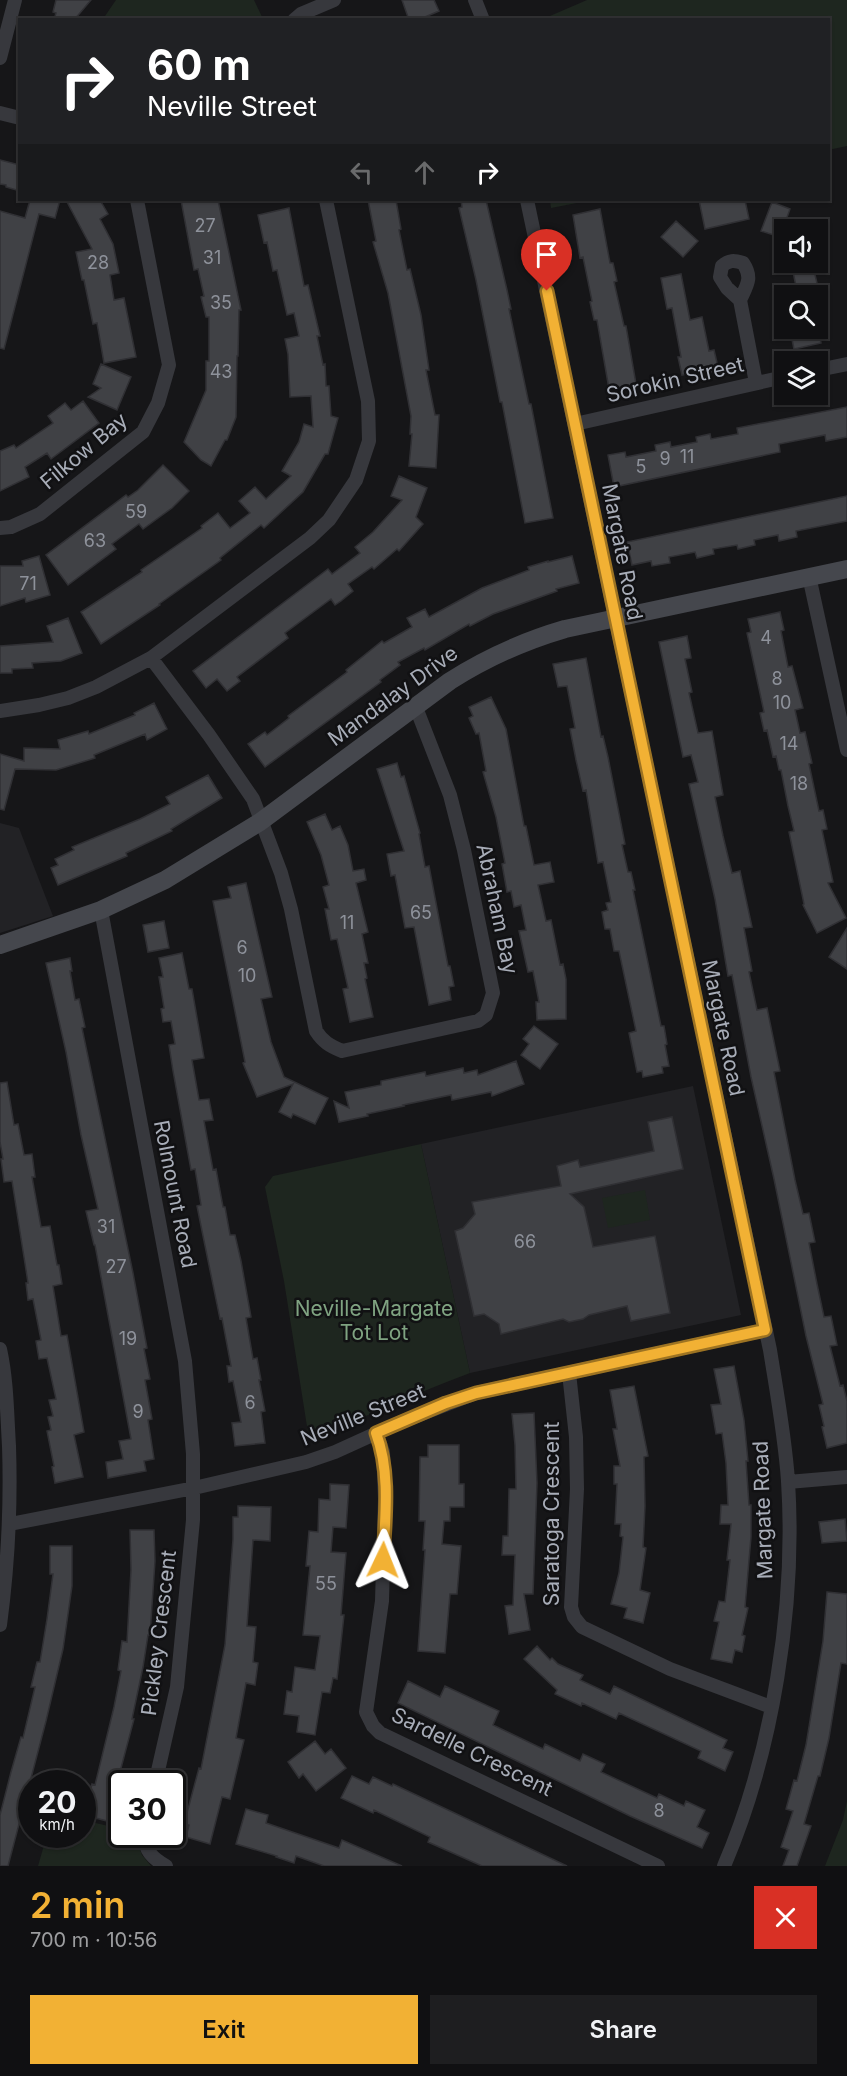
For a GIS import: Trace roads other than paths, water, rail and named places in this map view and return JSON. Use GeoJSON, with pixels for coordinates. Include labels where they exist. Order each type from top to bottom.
{"type":"FeatureCollection","features":[{"type":"Feature","properties":{"kind":"street"},"geometry":{"type":"LineString","coordinates":[[0,58],[15,0]]}},
{"type":"Feature","properties":{"kind":"street"},"geometry":{"type":"LineString","coordinates":[[297,18],[334,0]]}},
{"type":"Feature","properties":{"kind":"street"},"geometry":{"type":"LineString","coordinates":[[475,0],[482,18]]}},
{"type":"Feature","properties":{"kind":"street"},"geometry":{"type":"LineString","coordinates":[[0,113],[18,118]]}},
{"type":"Feature","properties":{"kind":"street","name":"Filkow Bay"},"geometry":{"type":"LineString","coordinates":[[0,528],[11,527],[50,507],[143,432],[158,403],[169,365],[137,201]]}},
{"type":"Feature","properties":{"kind":"street"},"geometry":{"type":"LineString","coordinates":[[0,711],[68,698],[96,687],[151,658],[310,538],[329,520],[356,480],[369,441],[368,401],[326,201]]}},
{"type":"Feature","properties":{"kind":"street","name":"Margate Road"},"geometry":{"type":"LineString","coordinates":[[527,201],[780,1406],[788,1482],[789,1534],[784,1625],[771,1707],[759,1760],[724,1866]]}},
{"type":"Feature","properties":{"kind":"street"},"geometry":{"type":"LineString","coordinates":[[740,300],[756,383]]}},
{"type":"Feature","properties":{"kind":"street"},"geometry":{"type":"LineString","coordinates":[[828,368],[847,364]]}},
{"type":"Feature","properties":{"kind":"street","name":"Sorokin Street"},"geometry":{"type":"LineString","coordinates":[[575,424],[774,379]]}},
{"type":"Feature","properties":{"kind":"street","name":"Mandalay Drive"},"geometry":{"type":"LineString","coordinates":[[0,945],[101,910],[165,880],[260,822],[415,705],[480,662],[521,643],[565,629],[847,569]]}},
{"type":"Feature","properties":{"kind":"street"},"geometry":{"type":"LineString","coordinates":[[809,576],[847,750]]}},
{"type":"Feature","properties":{"kind":"street"},"geometry":{"type":"LineString","coordinates":[[151,658],[238,776],[253,799],[260,822]]}},
{"type":"Feature","properties":{"kind":"street","name":"Abraham Bay"},"geometry":{"type":"LineString","coordinates":[[260,822],[281,873],[291,909],[316,1031],[322,1040],[342,1051],[478,1021],[486,1015],[493,993],[464,850],[450,795],[415,705]]}},
{"type":"Feature","properties":{"kind":"street","name":"Rolmount Road"},"geometry":{"type":"LineString","coordinates":[[101,910],[185,1361],[194,1488]]}},
{"type":"Feature","properties":{"kind":"street","name":"Neville Street"},"geometry":{"type":"LineString","coordinates":[[10,1524],[194,1488],[306,1461],[335,1452],[446,1403],[476,1393],[765,1330]]}},
{"type":"Feature","properties":{"kind":"street"},"geometry":{"type":"LineString","coordinates":[[0,1349],[4,1367],[8,1428],[10,1524],[0,1625]]}},
{"type":"Feature","properties":{"kind":"street","name":"Saratoga Crescent"},"geometry":{"type":"LineString","coordinates":[[568,1372],[576,1437],[578,1490],[571,1607],[574,1617],[582,1627],[670,1669],[771,1707]]}},
{"type":"Feature","properties":{"kind":"street","name":"Sardelle Crescent"},"geometry":{"type":"LineString","coordinates":[[376,1433],[383,1452],[385,1499],[382,1601],[366,1712],[373,1726],[380,1733],[658,1866]]}},
{"type":"Feature","properties":{"kind":"street"},"geometry":{"type":"LineString","coordinates":[[788,1482],[847,1477]]}},
{"type":"Feature","properties":{"kind":"street","name":"Pickley Crescent"},"geometry":{"type":"LineString","coordinates":[[158,1770],[177,1687],[189,1576],[194,1488]]}},
{"type":"Feature","properties":{"kind":"street"},"geometry":{"type":"LineString","coordinates":[[147,1848],[153,1858],[166,1866]]}},
{"type":"Feature","properties":{"kind":"park label","name":"Neville-Margate Tot Lot"},"geometry":{"type":"Point","coordinates":[374,1321]}}]}
